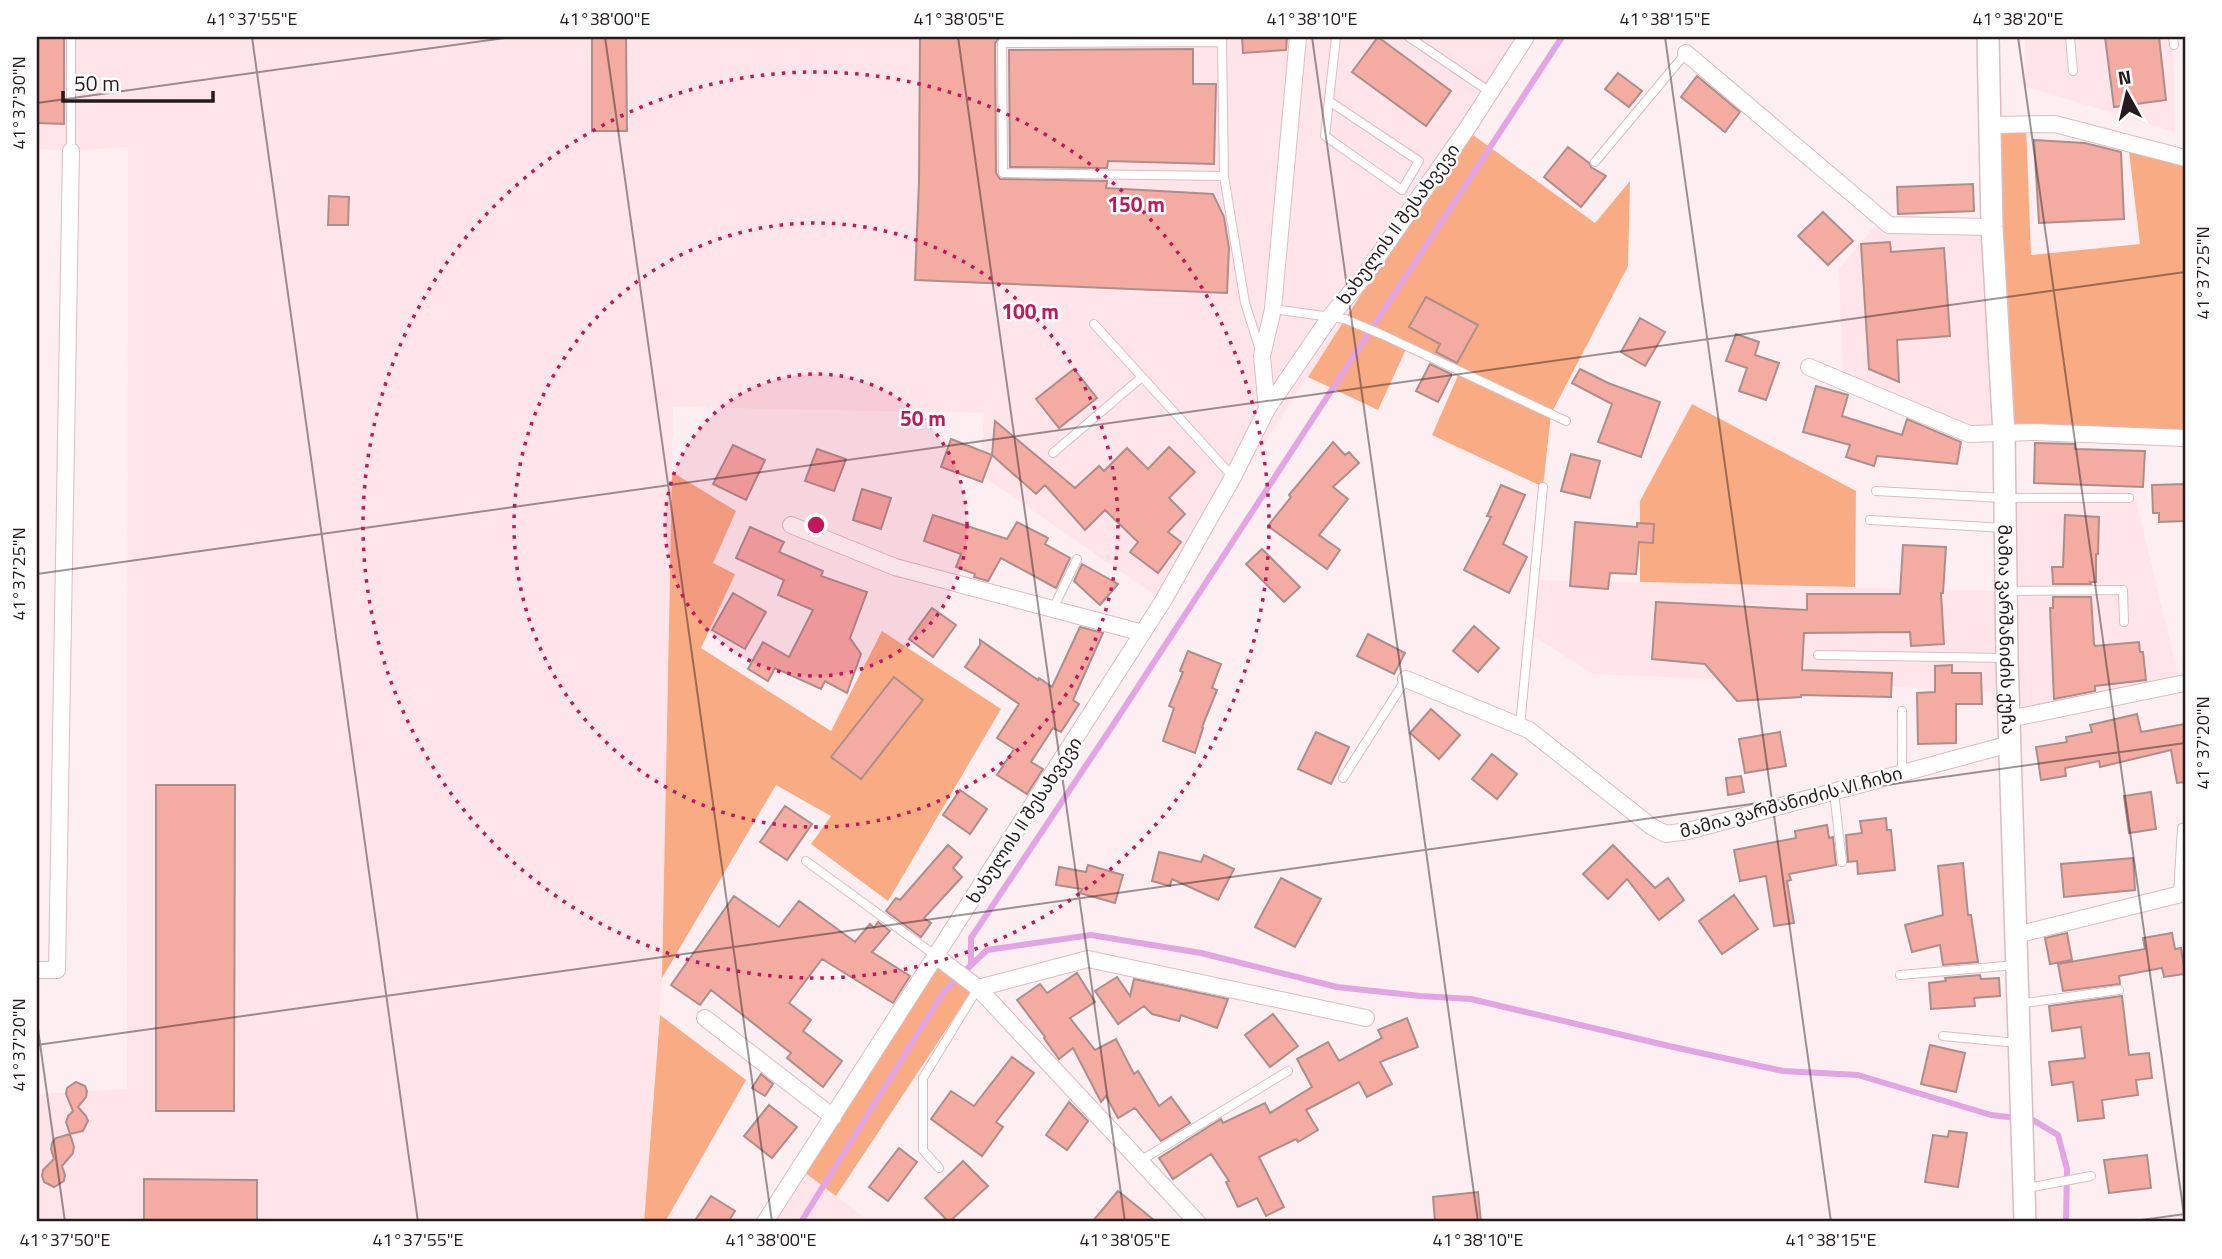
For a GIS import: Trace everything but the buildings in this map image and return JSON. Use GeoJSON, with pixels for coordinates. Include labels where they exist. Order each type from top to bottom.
{"type":"FeatureCollection","features":[{"type":"Feature","properties":{"kind":"street"},"geometry":{"type":"LineString","coordinates":[[1267,409],[1262,356],[1273,309],[1298,37]]}},
{"type":"Feature","properties":{"kind":"street","name":"ხახულის II შესახვევი"},"geometry":{"type":"LineString","coordinates":[[765,1222],[1163,601],[1233,477],[1267,409],[1330,317],[1362,279],[1526,37]]}},
{"type":"Feature","properties":{"kind":"street","name":"მამია ვარშანიძის ქუჩა"},"geometry":{"type":"LineString","coordinates":[[1988,37],[1992,227],[2004,433],[2005,591],[2025,1222]]}},
{"type":"Feature","properties":{"kind":"street"},"geometry":{"type":"LineString","coordinates":[[1686,53],[1889,225],[1992,227]]}},
{"type":"Feature","properties":{"kind":"street"},"geometry":{"type":"LineString","coordinates":[[1991,125],[2055,124],[2185,158]]}},
{"type":"Feature","properties":{"kind":"street"},"geometry":{"type":"LineString","coordinates":[[37,970],[57,970],[71,151]]}},
{"type":"Feature","properties":{"kind":"street"},"geometry":{"type":"LineString","coordinates":[[1809,367],[1969,434],[2033,432],[2185,438]]}},
{"type":"Feature","properties":{"kind":"street"},"geometry":{"type":"LineString","coordinates":[[791,525],[895,567],[1143,633]]}},
{"type":"Feature","properties":{"kind":"street","name":"მამია ვარშანიძის VI ჩიხი"},"geometry":{"type":"LineString","coordinates":[[1406,679],[1529,730],[1652,827],[1667,834],[1688,831],[2010,744]]}},
{"type":"Feature","properties":{"kind":"street"},"geometry":{"type":"LineString","coordinates":[[2009,719],[2185,682]]}},
{"type":"Feature","properties":{"kind":"street"},"geometry":{"type":"LineString","coordinates":[[2016,935],[2181,893]]}},
{"type":"Feature","properties":{"kind":"street"},"geometry":{"type":"LineString","coordinates":[[936,956],[976,987],[1197,1222]]}},
{"type":"Feature","properties":{"kind":"street"},"geometry":{"type":"LineString","coordinates":[[976,987],[1088,960],[1366,1018]]}},
{"type":"Feature","properties":{"kind":"street"},"geometry":{"type":"LineString","coordinates":[[705,1018],[834,1117]]}},
{"type":"Feature","properties":{"kind":"lane"},"geometry":{"type":"LineString","coordinates":[[71,37],[71,151]]}},
{"type":"Feature","properties":{"kind":"lane"},"geometry":{"type":"LineString","coordinates":[[1329,101],[1419,161],[1402,190],[1325,136],[1336,37]]}},
{"type":"Feature","properties":{"kind":"lane"},"geometry":{"type":"LineString","coordinates":[[1409,37],[1490,92]]}},
{"type":"Feature","properties":{"kind":"lane"},"geometry":{"type":"LineString","coordinates":[[2070,37],[2073,71]]}},
{"type":"Feature","properties":{"kind":"lane"},"geometry":{"type":"LineString","coordinates":[[1224,176],[1003,173],[1002,43],[1222,39],[1224,176],[1245,303],[1262,356]]}},
{"type":"Feature","properties":{"kind":"lane"},"geometry":{"type":"LineString","coordinates":[[1595,162],[1686,53]]}},
{"type":"Feature","properties":{"kind":"lane"},"geometry":{"type":"LineString","coordinates":[[1273,309],[1345,319],[1566,421]]}},
{"type":"Feature","properties":{"kind":"lane"},"geometry":{"type":"LineString","coordinates":[[1094,324],[1233,477]]}},
{"type":"Feature","properties":{"kind":"lane"},"geometry":{"type":"LineString","coordinates":[[1053,453],[1142,377]]}},
{"type":"Feature","properties":{"kind":"lane"},"geometry":{"type":"LineString","coordinates":[[1520,726],[1543,487]]}},
{"type":"Feature","properties":{"kind":"lane"},"geometry":{"type":"LineString","coordinates":[[1876,491],[2003,498],[2129,498]]}},
{"type":"Feature","properties":{"kind":"lane"},"geometry":{"type":"LineString","coordinates":[[1870,520],[2004,528]]}},
{"type":"Feature","properties":{"kind":"lane"},"geometry":{"type":"LineString","coordinates":[[1053,608],[1077,559]]}},
{"type":"Feature","properties":{"kind":"lane"},"geometry":{"type":"LineString","coordinates":[[2005,591],[2123,590],[2124,622]]}},
{"type":"Feature","properties":{"kind":"lane"},"geometry":{"type":"LineString","coordinates":[[1818,654],[2007,658]]}},
{"type":"Feature","properties":{"kind":"lane","name":"მამია ვარშანიძის VI ჩიხი"},"geometry":{"type":"LineString","coordinates":[[1343,778],[1406,679]]}},
{"type":"Feature","properties":{"kind":"lane"},"geometry":{"type":"LineString","coordinates":[[1902,711],[1902,773]]}},
{"type":"Feature","properties":{"kind":"lane"},"geometry":{"type":"LineString","coordinates":[[1834,792],[1842,862]]}},
{"type":"Feature","properties":{"kind":"lane"},"geometry":{"type":"LineString","coordinates":[[2181,893],[2182,828],[2185,827]]}},
{"type":"Feature","properties":{"kind":"lane"},"geometry":{"type":"LineString","coordinates":[[806,862],[936,956]]}},
{"type":"Feature","properties":{"kind":"lane"},"geometry":{"type":"LineString","coordinates":[[1900,975],[2017,965]]}},
{"type":"Feature","properties":{"kind":"lane"},"geometry":{"type":"LineString","coordinates":[[939,1168],[923,1150],[923,1078],[976,987]]}},
{"type":"Feature","properties":{"kind":"lane"},"geometry":{"type":"LineString","coordinates":[[2018,1004],[2119,990]]}},
{"type":"Feature","properties":{"kind":"lane"},"geometry":{"type":"LineString","coordinates":[[1943,1036],[2020,1043]]}},
{"type":"Feature","properties":{"kind":"lane"},"geometry":{"type":"LineString","coordinates":[[1140,1161],[1287,1072]]}},
{"type":"Feature","properties":{"kind":"lane"},"geometry":{"type":"LineString","coordinates":[[2024,1189],[2091,1176]]}},
{"type":"Feature","properties":{"kind":"shaded area"},"geometry":{"type":"Polygon","coordinates":[[[37,37],[1526,37],[1163,601],[980,474],[984,413],[673,407],[662,978],[644,1222],[37,1222],[37,1094],[127,1089],[128,147],[71,151],[37,149],[37,37]]]}},
{"type":"Feature","properties":{"kind":"shaded area"},"geometry":{"type":"Polygon","coordinates":[[[2025,37],[2173,37],[2175,132],[2024,86],[2025,37]]]}},
{"type":"Feature","properties":{"kind":"shaded area"},"geometry":{"type":"Polygon","coordinates":[[[2026,124],[2031,255],[2140,244],[2128,143],[2185,158],[2185,438],[2004,433],[1991,125],[2026,124]]]}},
{"type":"Feature","properties":{"kind":"shaded area"},"geometry":{"type":"Polygon","coordinates":[[[1466,130],[1595,223],[1630,181],[1628,266],[1551,414],[1543,487],[1432,435],[1460,371],[1407,347],[1378,410],[1308,377],[1466,130]]]}},
{"type":"Feature","properties":{"kind":"shaded area"},"geometry":{"type":"Polygon","coordinates":[[[1881,219],[1992,227],[2004,433],[1969,434],[1843,381],[1839,268],[1881,219]]]}},
{"type":"Feature","properties":{"kind":"shaded area"},"geometry":{"type":"Polygon","coordinates":[[[1692,404],[1856,491],[1855,587],[1640,582],[1640,501],[1692,404]]]}},
{"type":"Feature","properties":{"kind":"shaded area"},"geometry":{"type":"Polygon","coordinates":[[[672,472],[736,511],[713,563],[735,574],[701,648],[831,731],[882,631],[1001,709],[888,901],[811,844],[831,816],[776,785],[662,978],[672,472]]]}},
{"type":"Feature","properties":{"kind":"shaded area"},"geometry":{"type":"Polygon","coordinates":[[[2133,487],[2180,684],[2009,719],[2008,692],[1593,674],[1529,633],[1534,580],[2005,591],[2003,498],[2133,487]]]}},
{"type":"Feature","properties":{"kind":"shaded area"},"geometry":{"type":"Polygon","coordinates":[[[936,956],[975,986],[836,1196],[800,1169],[936,956]]]}},
{"type":"Feature","properties":{"kind":"shaded area"},"geometry":{"type":"Polygon","coordinates":[[[660,1015],[746,1080],[665,1222],[644,1222],[660,1015]]]}},
{"type":"Feature","properties":{"kind":"shaded area"},"geometry":{"type":"Polygon","coordinates":[[[800,1169],[871,1222],[765,1222],[800,1169]]]}},
{"type":"Feature","properties":{"kind":"waterway"},"geometry":{"type":"LineString","coordinates":[[971,965],[971,938],[1562,37]]}},
{"type":"Feature","properties":{"kind":"waterway"},"geometry":{"type":"LineString","coordinates":[[801,1222],[944,991],[987,950],[1091,935],[1201,953],[1337,987],[1471,999],[1783,1071],[1858,1075],[1991,1115],[2033,1120],[2058,1135],[2067,1169],[2066,1222]]}}]}
